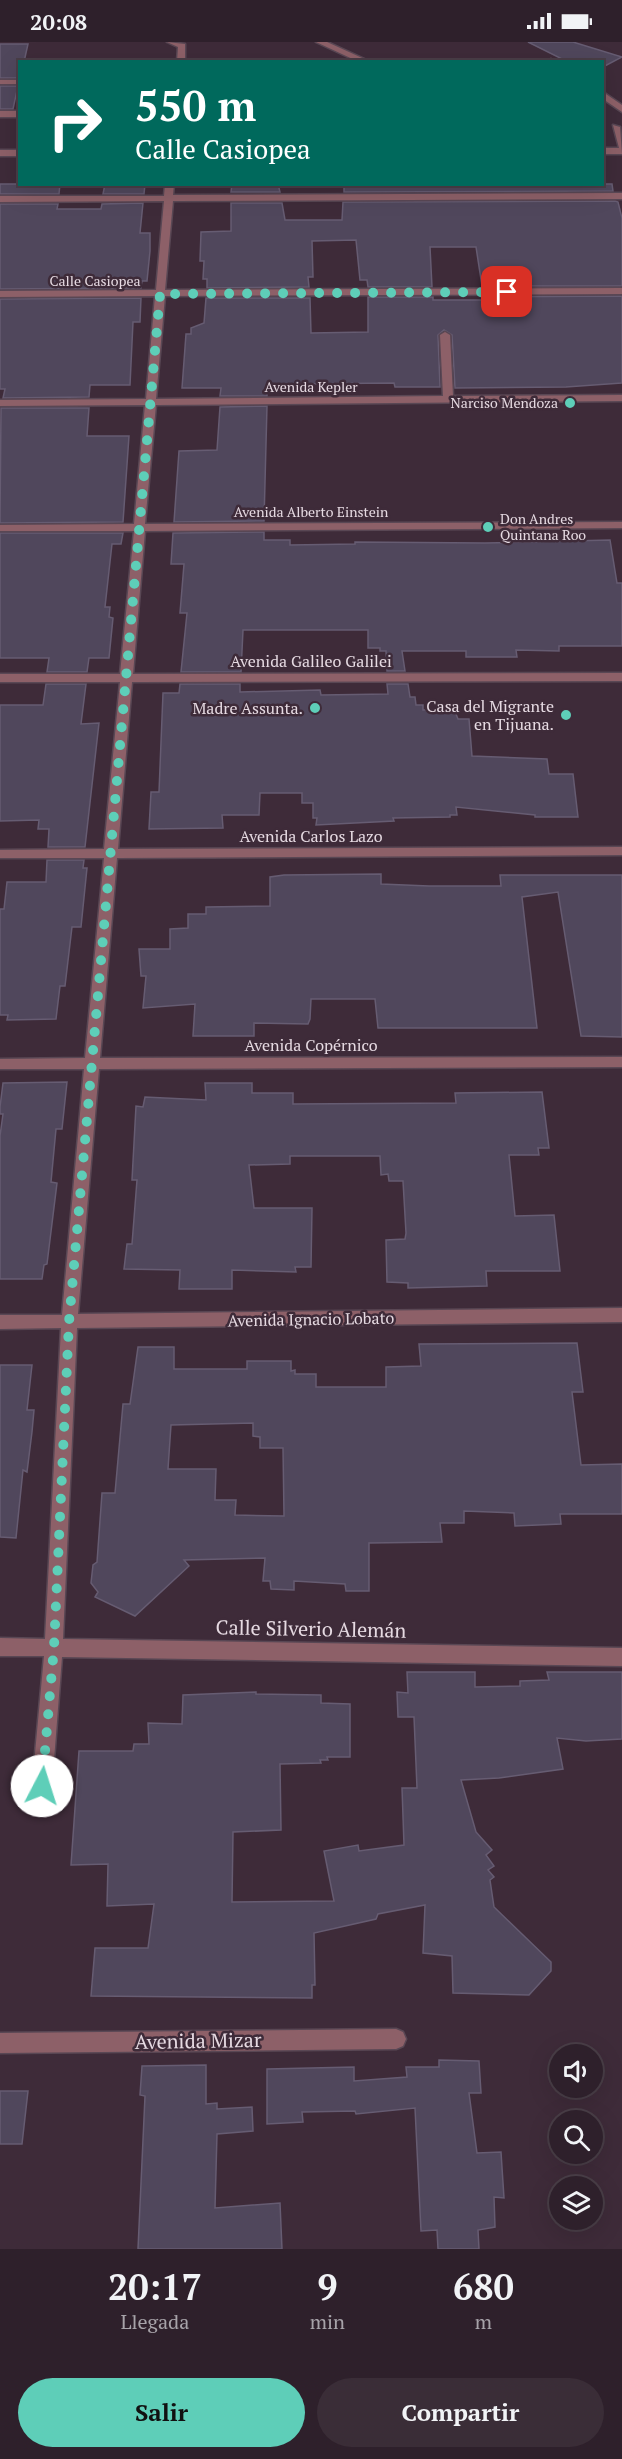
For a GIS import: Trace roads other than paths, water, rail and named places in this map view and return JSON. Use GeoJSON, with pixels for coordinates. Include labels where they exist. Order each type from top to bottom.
{"type":"FeatureCollection","features":[{"type":"Feature","properties":{"kind":"street"},"geometry":{"type":"LineString","coordinates":[[171,42],[182,46],[181,60]]}},
{"type":"Feature","properties":{"kind":"street"},"geometry":{"type":"LineString","coordinates":[[320,42],[362,60]]}},
{"type":"Feature","properties":{"kind":"street"},"geometry":{"type":"LineString","coordinates":[[0,82],[18,82]]}},
{"type":"Feature","properties":{"kind":"street"},"geometry":{"type":"LineString","coordinates":[[604,96],[619,111]]}},
{"type":"Feature","properties":{"kind":"street"},"geometry":{"type":"LineString","coordinates":[[0,114],[18,114]]}},
{"type":"Feature","properties":{"kind":"street"},"geometry":{"type":"LineString","coordinates":[[604,151],[622,149],[616,127]]}},
{"type":"Feature","properties":{"kind":"street"},"geometry":{"type":"LineString","coordinates":[[0,153],[18,153]]}},
{"type":"Feature","properties":{"kind":"street"},"geometry":{"type":"LineString","coordinates":[[440,186],[442,197]]}},
{"type":"Feature","properties":{"kind":"street"},"geometry":{"type":"LineString","coordinates":[[42,1786],[54,1647],[69,1322],[170,191]]}},
{"type":"Feature","properties":{"kind":"street"},"geometry":{"type":"LineString","coordinates":[[0,199],[170,191],[442,197],[622,196]]}},
{"type":"Feature","properties":{"kind":"street","name":"Calle Casiopea"},"geometry":{"type":"LineString","coordinates":[[0,294],[622,291]]}},
{"type":"Feature","properties":{"kind":"street"},"geometry":{"type":"LineString","coordinates":[[446,335],[448,400]]}},
{"type":"Feature","properties":{"kind":"street","name":"Avenida Kepler"},"geometry":{"type":"LineString","coordinates":[[0,403],[622,398]]}},
{"type":"Feature","properties":{"kind":"street","name":"Avenida Alberto Einstein"},"geometry":{"type":"LineString","coordinates":[[0,528],[622,525]]}},
{"type":"Feature","properties":{"kind":"street","name":"Avenida Galileo Galilei"},"geometry":{"type":"LineString","coordinates":[[0,678],[622,678]]}},
{"type":"Feature","properties":{"kind":"street","name":"Avenida Carlos Lazo"},"geometry":{"type":"LineString","coordinates":[[0,854],[622,850]]}},
{"type":"Feature","properties":{"kind":"street","name":"Avenida Copérnico"},"geometry":{"type":"LineString","coordinates":[[0,1064],[622,1062]]}},
{"type":"Feature","properties":{"kind":"street","name":"Avenida Ignacio Lobato"},"geometry":{"type":"LineString","coordinates":[[0,1322],[622,1316]]}},
{"type":"Feature","properties":{"kind":"street","name":"Calle Silverio Alemán"},"geometry":{"type":"LineString","coordinates":[[0,1647],[622,1657]]}},
{"type":"Feature","properties":{"kind":"street","name":"Avenida Mizar"},"geometry":{"type":"LineString","coordinates":[[0,2043],[396,2039]]}},
{"type":"Feature","properties":{"kind":"place","name":"Narciso Mendoza"},"geometry":{"type":"Point","coordinates":[570,403]}},
{"type":"Feature","properties":{"kind":"place","name":"Don Andres Quintana Roo"},"geometry":{"type":"Point","coordinates":[488,527]}},
{"type":"Feature","properties":{"kind":"place","name":"Madre Assunta."},"geometry":{"type":"Point","coordinates":[315,708]}},
{"type":"Feature","properties":{"kind":"place","name":"Casa del Migrante en Tijuana."},"geometry":{"type":"Point","coordinates":[566,715]}}]}
